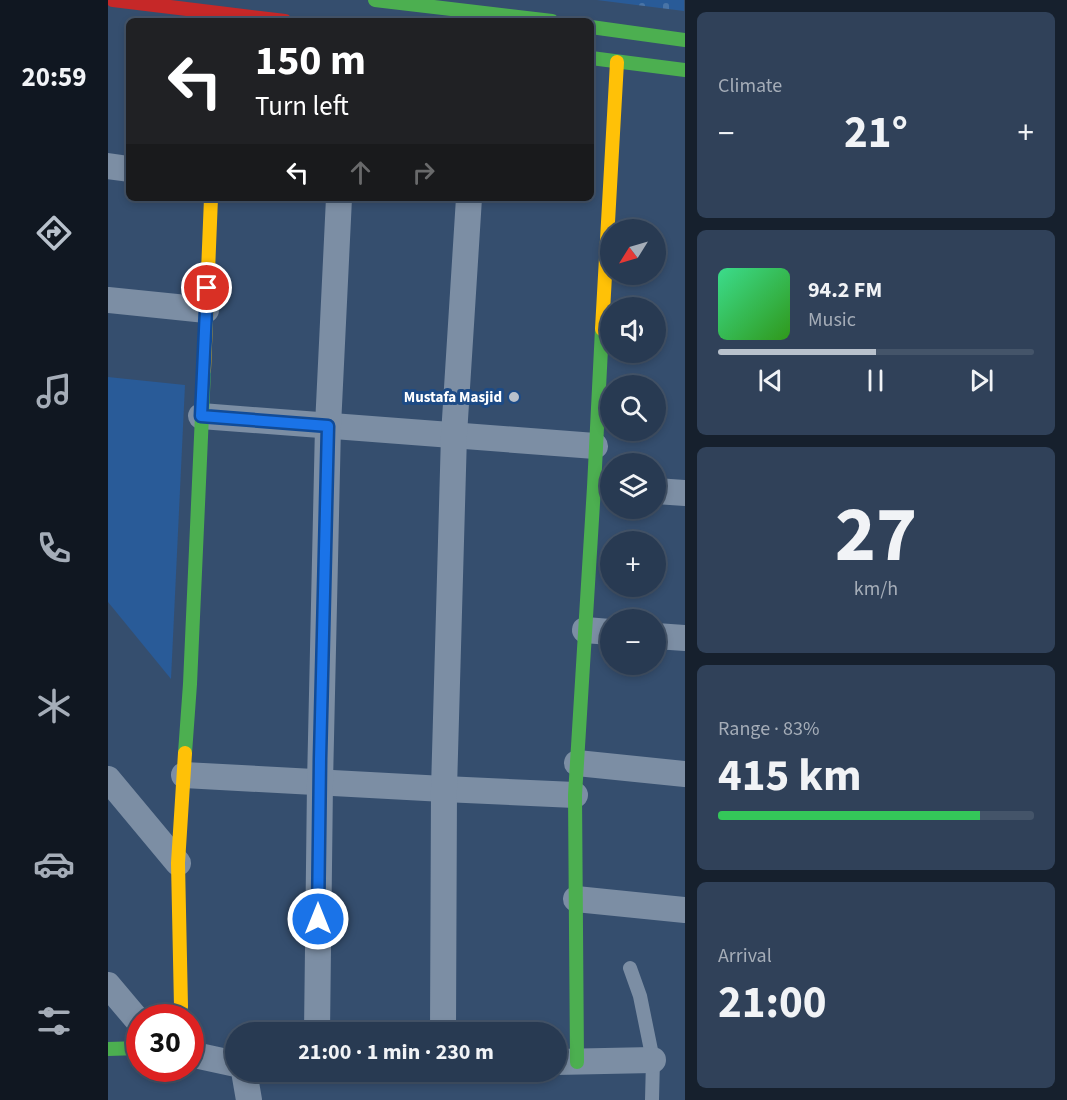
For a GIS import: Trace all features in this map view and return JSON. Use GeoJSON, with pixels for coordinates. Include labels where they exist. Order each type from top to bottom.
{"type":"FeatureCollection","features":[{"type":"Feature","properties":{"kind":"street"},"geometry":{"type":"LineString","coordinates":[[113,0],[195,5],[218,17],[235,18]]}},
{"type":"Feature","properties":{"kind":"street"},"geometry":{"type":"LineString","coordinates":[[375,0],[527,18]]}},
{"type":"Feature","properties":{"kind":"street"},"geometry":{"type":"LineString","coordinates":[[594,27],[684,40]]}},
{"type":"Feature","properties":{"kind":"street"},"geometry":{"type":"LineString","coordinates":[[594,58],[684,70]]}},
{"type":"Feature","properties":{"kind":"street"},"geometry":{"type":"LineString","coordinates":[[600,476],[595,446],[617,62]]}},
{"type":"Feature","properties":{"kind":"street"},"geometry":{"type":"LineString","coordinates":[[108,166],[126,169]]}},
{"type":"Feature","properties":{"kind":"street"},"geometry":{"type":"LineString","coordinates":[[181,1004],[178,863],[191,673],[211,201]]}},
{"type":"Feature","properties":{"kind":"street"},"geometry":{"type":"LineString","coordinates":[[317,1022],[328,426],[339,201]]}},
{"type":"Feature","properties":{"kind":"street"},"geometry":{"type":"LineString","coordinates":[[443,1022],[444,789],[454,435],[469,201]]}},
{"type":"Feature","properties":{"kind":"street"},"geometry":{"type":"LineString","coordinates":[[108,300],[206,310]]}},
{"type":"Feature","properties":{"kind":"street"},"geometry":{"type":"LineString","coordinates":[[201,416],[595,446]]}},
{"type":"Feature","properties":{"kind":"street"},"geometry":{"type":"LineString","coordinates":[[666,492],[684,493]]}},
{"type":"Feature","properties":{"kind":"street"},"geometry":{"type":"LineString","coordinates":[[600,505],[585,630],[575,795],[576,899],[567,1062],[652,1060]]}},
{"type":"Feature","properties":{"kind":"street"},"geometry":{"type":"LineString","coordinates":[[585,630],[600,631]]}},
{"type":"Feature","properties":{"kind":"street"},"geometry":{"type":"LineString","coordinates":[[666,637],[684,638]]}},
{"type":"Feature","properties":{"kind":"street"},"geometry":{"type":"LineString","coordinates":[[577,763],[684,774]]}},
{"type":"Feature","properties":{"kind":"street"},"geometry":{"type":"LineString","coordinates":[[184,775],[575,795]]}},
{"type":"Feature","properties":{"kind":"street"},"geometry":{"type":"LineString","coordinates":[[108,779],[178,863]]}},
{"type":"Feature","properties":{"kind":"street"},"geometry":{"type":"LineString","coordinates":[[576,899],[684,909]]}},
{"type":"Feature","properties":{"kind":"street"},"geometry":{"type":"LineString","coordinates":[[108,985],[126,1006]]}},
{"type":"Feature","properties":{"kind":"street"},"geometry":{"type":"LineString","coordinates":[[108,1049],[126,1048]]}},
{"type":"Feature","properties":{"kind":"street"},"geometry":{"type":"LineString","coordinates":[[204,1057],[225,1062]]}},
{"type":"Feature","properties":{"kind":"street"},"geometry":{"type":"LineString","coordinates":[[246,1082],[249,1100]]}},
{"type":"Feature","properties":{"kind":"lane"},"geometry":{"type":"LineString","coordinates":[[630,968],[640,996],[652,1060],[652,1100]]}},
{"type":"Feature","properties":{"kind":"green space"},"geometry":{"type":"Polygon","coordinates":[[[597,0],[684,0],[684,11],[597,0]]]}},
{"type":"Feature","properties":{"kind":"green space"},"geometry":{"type":"Polygon","coordinates":[[[108,377],[185,385],[171,679],[108,602],[108,377]]]}},
{"type":"Feature","properties":{"kind":"traffic: fast"},"geometry":{"type":"LineString","coordinates":[[375,0],[527,18]]}},
{"type":"Feature","properties":{"kind":"traffic: fast"},"geometry":{"type":"LineString","coordinates":[[594,27],[685,40]]}},
{"type":"Feature","properties":{"kind":"traffic: fast"},"geometry":{"type":"LineString","coordinates":[[594,58],[685,70]]}},
{"type":"Feature","properties":{"kind":"traffic: fast"},"geometry":{"type":"LineString","coordinates":[[577,1062],[575,795],[600,363]]}},
{"type":"Feature","properties":{"kind":"traffic: fast"},"geometry":{"type":"LineString","coordinates":[[185,753],[204,370]]}},
{"type":"Feature","properties":{"kind":"traffic: fast"},"geometry":{"type":"LineString","coordinates":[[108,1049],[126,1048]]}},
{"type":"Feature","properties":{"kind":"traffic: slow"},"geometry":{"type":"LineString","coordinates":[[604,297],[617,62]]}},
{"type":"Feature","properties":{"kind":"traffic: slow"},"geometry":{"type":"LineString","coordinates":[[204,370],[211,201]]}},
{"type":"Feature","properties":{"kind":"traffic: slow"},"geometry":{"type":"LineString","coordinates":[[181,1004],[178,863],[185,753]]}},
{"type":"Feature","properties":{"kind":"traffic: jam"},"geometry":{"type":"LineString","coordinates":[[113,0],[260,18]]}},
{"type":"Feature","properties":{"kind":"place","name":"Mustafa Masjid"},"geometry":{"type":"Point","coordinates":[514,397]}},
{"type":"Feature","properties":{"kind":"route"},"geometry":{"type":"LineString","coordinates":[[207,288],[201,416],[328,426],[318,919]]}}]}
